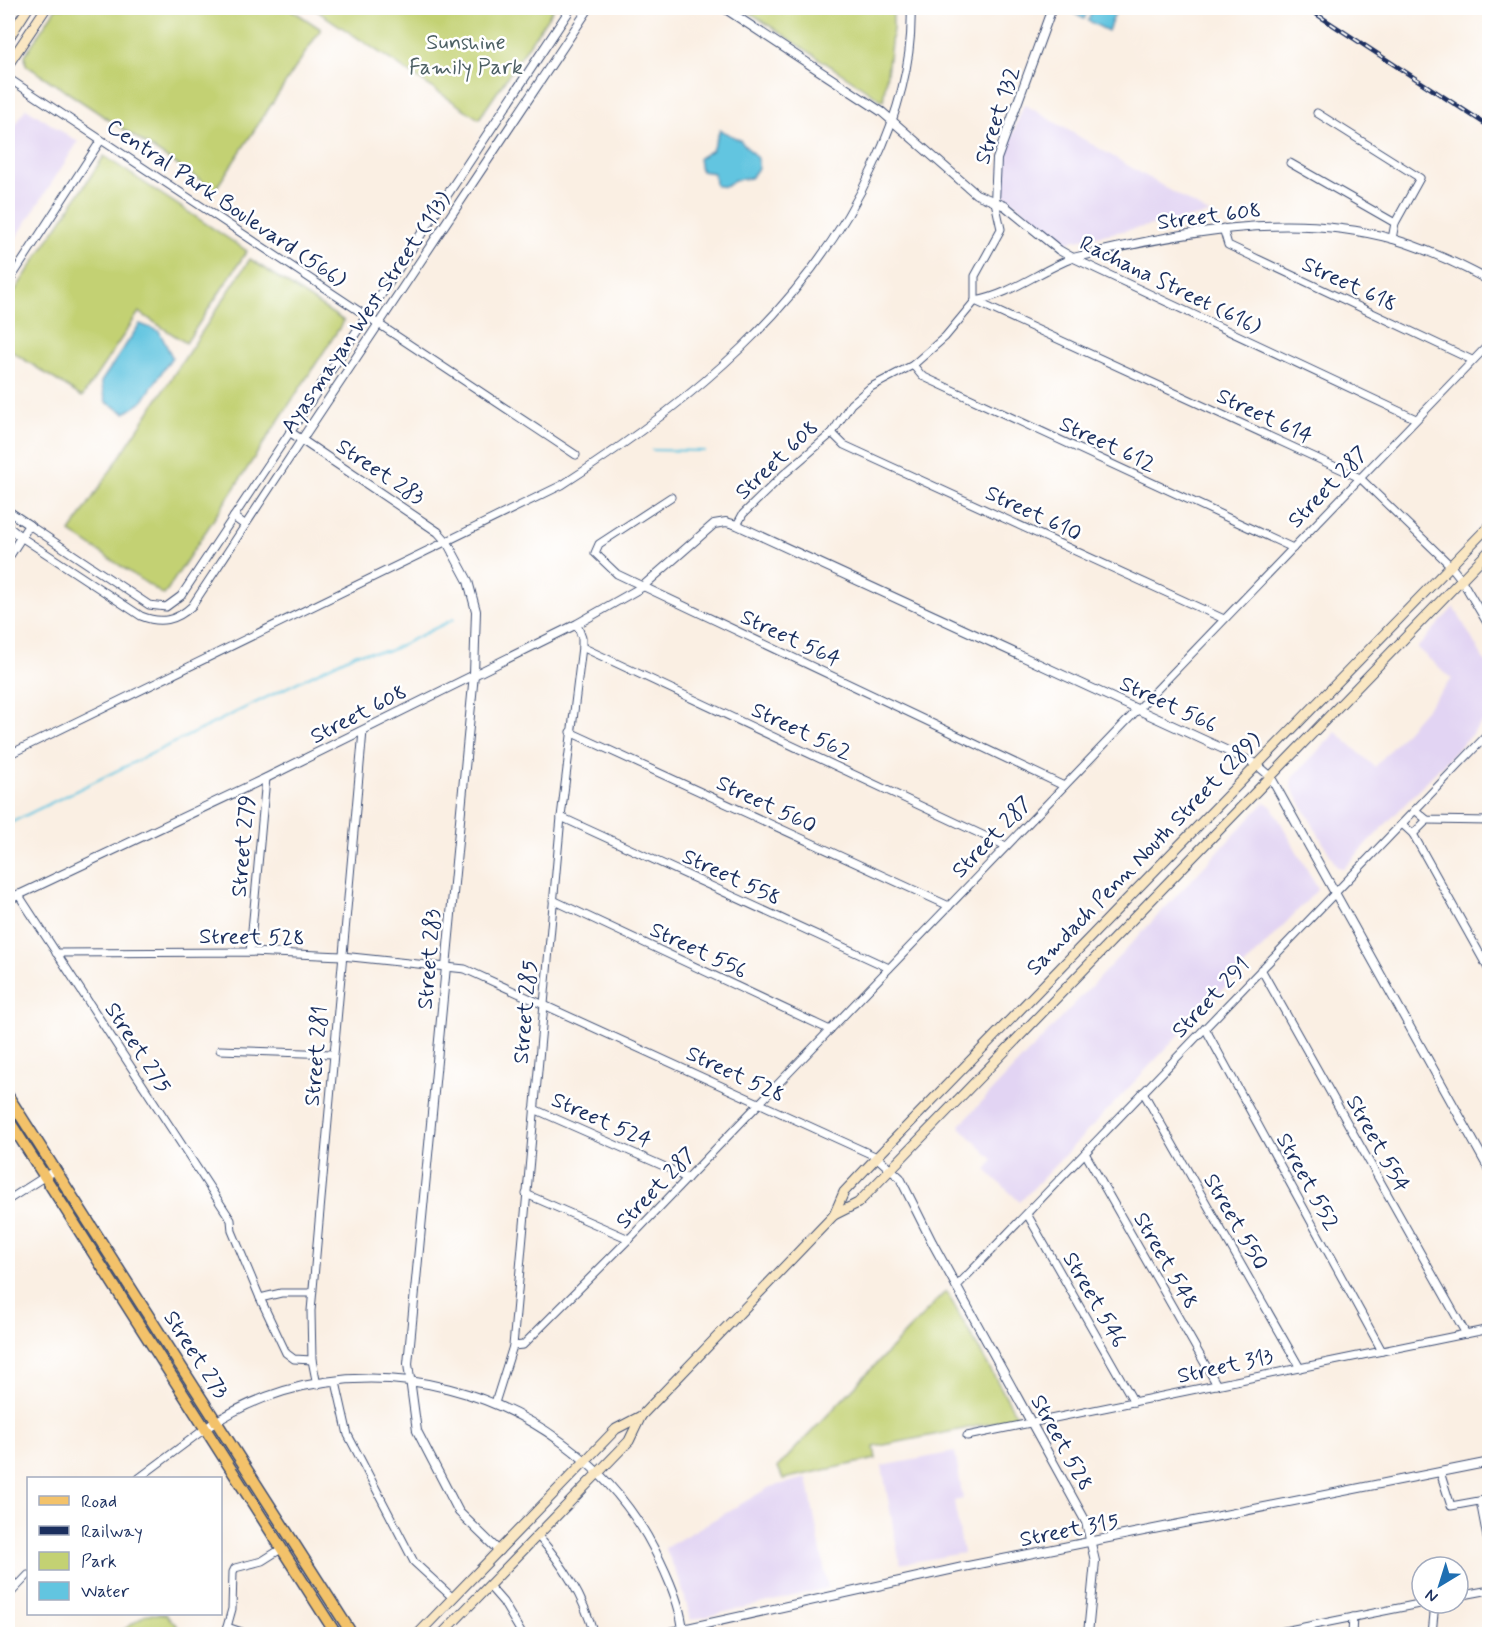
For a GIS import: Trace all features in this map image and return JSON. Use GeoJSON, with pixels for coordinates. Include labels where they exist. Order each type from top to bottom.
{"type":"FeatureCollection","features":[{"type":"Feature","properties":{"kind":"main road"},"geometry":{"type":"LineString","coordinates":[[8,39],[28,8]]}},
{"type":"Feature","properties":{"kind":"main road"},"geometry":{"type":"LineString","coordinates":[[8,65],[46,8]]}},
{"type":"Feature","properties":{"kind":"main road","name":"Samdach Penn Nouth Street (289)"},"geometry":{"type":"LineString","coordinates":[[834,1215],[844,1192],[877,1157],[1169,853],[1490,525]]}},
{"type":"Feature","properties":{"kind":"main road","name":"Samdach Penn Nouth Street (289)"},"geometry":{"type":"LineString","coordinates":[[442,1635],[629,1441],[641,1416],[834,1215],[858,1203],[1490,550]]}},
{"type":"Feature","properties":{"kind":"main road"},"geometry":{"type":"LineString","coordinates":[[1362,655],[1375,668]]}},
{"type":"Feature","properties":{"kind":"main road"},"geometry":{"type":"LineString","coordinates":[[1169,853],[1183,867]]}},
{"type":"Feature","properties":{"kind":"main road","name":"Street 273"},"geometry":{"type":"LineString","coordinates":[[8,1096],[352,1635]]}},
{"type":"Feature","properties":{"kind":"main road","name":"Street 273"},"geometry":{"type":"LineString","coordinates":[[8,1119],[336,1635]]}},
{"type":"Feature","properties":{"kind":"main road","name":"Samdach Penn Nouth Street (289)"},"geometry":{"type":"LineString","coordinates":[[418,1635],[616,1429],[641,1416]]}},
{"type":"Feature","properties":{"kind":"street","name":"Ayasmayan West Street (113)"},"geometry":{"type":"LineString","coordinates":[[29,525],[149,605],[166,607],[182,596],[571,8]]}},
{"type":"Feature","properties":{"kind":"street","name":"Ayasmayan West Street (113)"},"geometry":{"type":"LineString","coordinates":[[21,537],[141,616],[158,621],[182,615],[192,606],[589,8]]}},
{"type":"Feature","properties":{"kind":"street","name":"Rachana Street (616)"},"geometry":{"type":"LineString","coordinates":[[724,8],[893,121],[976,194],[1005,206],[1059,250],[1416,419]]}},
{"type":"Feature","properties":{"kind":"street"},"geometry":{"type":"LineString","coordinates":[[8,755],[562,485],[633,440],[681,403],[747,344],[799,288],[832,242],[867,181],[893,121],[903,84],[912,31],[911,8]]}},
{"type":"Feature","properties":{"kind":"street","name":"Street 132"},"geometry":{"type":"LineString","coordinates":[[975,301],[975,276],[1001,229],[994,202],[997,159],[1052,8]]}},
{"type":"Feature","properties":{"kind":"street"},"geometry":{"type":"LineString","coordinates":[[528,72],[541,80]]}},
{"type":"Feature","properties":{"kind":"street","name":"Central Park Boulevard (566)"},"geometry":{"type":"LineString","coordinates":[[8,78],[576,455]]}},
{"type":"Feature","properties":{"kind":"street"},"geometry":{"type":"LineString","coordinates":[[1317,113],[1419,178],[1395,223],[1392,239]]}},
{"type":"Feature","properties":{"kind":"street"},"geometry":{"type":"LineString","coordinates":[[8,283],[101,140]]}},
{"type":"Feature","properties":{"kind":"street"},"geometry":{"type":"LineString","coordinates":[[1290,163],[1395,223]]}},
{"type":"Feature","properties":{"kind":"street","name":"Street 608"},"geometry":{"type":"LineString","coordinates":[[8,900],[363,731],[577,624],[642,587],[714,524],[726,522],[737,525],[743,514],[783,474],[832,433],[851,404],[862,394],[913,364],[945,337],[975,301],[994,298],[1054,265],[1073,258],[1143,242],[1223,228],[1300,226],[1392,239],[1429,251],[1490,281]]}},
{"type":"Feature","properties":{"kind":"street","name":"Street 618"},"geometry":{"type":"LineString","coordinates":[[1223,228],[1228,245],[1472,360]]}},
{"type":"Feature","properties":{"kind":"street"},"geometry":{"type":"LineString","coordinates":[[417,240],[429,249]]}},
{"type":"Feature","properties":{"kind":"street","name":"Street 614"},"geometry":{"type":"LineString","coordinates":[[975,301],[1360,478],[1450,565],[1490,628]]}},
{"type":"Feature","properties":{"kind":"street","name":"Street 287"},"geometry":{"type":"LineString","coordinates":[[513,1346],[523,1346],[629,1239],[1490,343]]}},
{"type":"Feature","properties":{"kind":"street","name":"Street 612"},"geometry":{"type":"LineString","coordinates":[[913,364],[922,376],[1293,548]]}},
{"type":"Feature","properties":{"kind":"street","name":"Street 283"},"geometry":{"type":"LineString","coordinates":[[290,432],[438,532],[447,542],[468,581],[476,611],[477,637],[474,674],[408,1364],[417,1431],[459,1512],[499,1551]]}},
{"type":"Feature","properties":{"kind":"street","name":"Street 610"},"geometry":{"type":"LineString","coordinates":[[832,433],[844,445],[1224,619]]}},
{"type":"Feature","properties":{"kind":"street","name":"Street 564"},"geometry":{"type":"LineString","coordinates":[[671,497],[599,544],[595,553],[616,574],[1064,786]]}},
{"type":"Feature","properties":{"kind":"street"},"geometry":{"type":"LineString","coordinates":[[8,511],[29,525],[8,558]]}},
{"type":"Feature","properties":{"kind":"street"},"geometry":{"type":"LineString","coordinates":[[16,516],[8,528],[21,537]]}},
{"type":"Feature","properties":{"kind":"street"},"geometry":{"type":"LineString","coordinates":[[234,517],[245,525]]}},
{"type":"Feature","properties":{"kind":"street","name":"Street 566"},"geometry":{"type":"LineString","coordinates":[[737,525],[1256,764],[1270,776],[1486,1158],[1490,1171]]}},
{"type":"Feature","properties":{"kind":"street","name":"Street 285"},"geometry":{"type":"LineString","coordinates":[[495,1403],[513,1346],[561,817],[582,647],[582,638],[577,624]]}},
{"type":"Feature","properties":{"kind":"street","name":"Street 562"},"geometry":{"type":"LineString","coordinates":[[582,647],[1006,846]]}},
{"type":"Feature","properties":{"kind":"street","name":"Street 281"},"geometry":{"type":"LineString","coordinates":[[317,1385],[312,1360],[312,1293],[363,731]]}},
{"type":"Feature","properties":{"kind":"street","name":"Street 560"},"geometry":{"type":"LineString","coordinates":[[570,732],[949,906]]}},
{"type":"Feature","properties":{"kind":"street","name":"Street 291"},"geometry":{"type":"LineString","coordinates":[[956,1287],[1490,732]]}},
{"type":"Feature","properties":{"kind":"street","name":"Street 279"},"geometry":{"type":"LineString","coordinates":[[250,952],[266,778]]}},
{"type":"Feature","properties":{"kind":"street"},"geometry":{"type":"LineString","coordinates":[[1415,810],[1426,820],[1490,821]]}},
{"type":"Feature","properties":{"kind":"street","name":"Street 558"},"geometry":{"type":"LineString","coordinates":[[561,817],[889,968]]}},
{"type":"Feature","properties":{"kind":"street"},"geometry":{"type":"LineString","coordinates":[[1413,834],[1426,820]]}},
{"type":"Feature","properties":{"kind":"street"},"geometry":{"type":"LineString","coordinates":[[1402,824],[1413,834],[1490,972]]}},
{"type":"Feature","properties":{"kind":"street","name":"Street 275"},"geometry":{"type":"LineString","coordinates":[[18,894],[231,1220],[232,1231],[286,1353],[294,1359],[312,1360]]}},
{"type":"Feature","properties":{"kind":"street","name":"Street 556"},"geometry":{"type":"LineString","coordinates":[[553,900],[830,1030]]}},
{"type":"Feature","properties":{"kind":"street","name":"Street 528"},"geometry":{"type":"LineString","coordinates":[[56,953],[250,952],[342,956],[445,965],[465,969],[877,1157],[900,1178],[956,1287],[1086,1522],[1093,1543],[1095,1561],[1088,1635]]}},
{"type":"Feature","properties":{"kind":"street","name":"Street 554"},"geometry":{"type":"LineString","coordinates":[[1261,969],[1466,1334]]}},
{"type":"Feature","properties":{"kind":"street","name":"Street 552"},"geometry":{"type":"LineString","coordinates":[[1205,1028],[1382,1351]]}},
{"type":"Feature","properties":{"kind":"street"},"geometry":{"type":"LineString","coordinates":[[220,1050],[333,1054]]}},
{"type":"Feature","properties":{"kind":"street","name":"Street 550"},"geometry":{"type":"LineString","coordinates":[[1143,1092],[1300,1368]]}},
{"type":"Feature","properties":{"kind":"street","name":"Street 524"},"geometry":{"type":"LineString","coordinates":[[534,1109],[660,1164],[687,1179]]}},
{"type":"Feature","properties":{"kind":"street","name":"Street 548"},"geometry":{"type":"LineString","coordinates":[[1085,1153],[1217,1385]]}},
{"type":"Feature","properties":{"kind":"street"},"geometry":{"type":"LineString","coordinates":[[8,1200],[55,1170]]}},
{"type":"Feature","properties":{"kind":"street"},"geometry":{"type":"LineString","coordinates":[[526,1194],[629,1239]]}},
{"type":"Feature","properties":{"kind":"street","name":"Street 546"},"geometry":{"type":"LineString","coordinates":[[1027,1214],[1134,1402]]}},
{"type":"Feature","properties":{"kind":"street"},"geometry":{"type":"LineString","coordinates":[[260,1298],[281,1293],[312,1293]]}},
{"type":"Feature","properties":{"kind":"street","name":"Street 313"},"geometry":{"type":"LineString","coordinates":[[967,1436],[1490,1329]]}},
{"type":"Feature","properties":{"kind":"street"},"geometry":{"type":"LineString","coordinates":[[142,1477],[217,1421],[282,1393],[317,1385],[370,1379],[409,1381],[451,1388],[495,1403],[543,1427],[599,1473],[632,1512],[653,1547],[670,1585],[683,1632]]}},
{"type":"Feature","properties":{"kind":"street"},"geometry":{"type":"LineString","coordinates":[[336,1382],[348,1435],[414,1562],[453,1598]]}},
{"type":"Feature","properties":{"kind":"street","name":"Street 315"},"geometry":{"type":"LineString","coordinates":[[655,1635],[683,1632],[963,1568],[1490,1462]]}},
{"type":"Feature","properties":{"kind":"street"},"geometry":{"type":"LineString","coordinates":[[1440,1472],[1451,1506],[1490,1499]]}},
{"type":"Feature","properties":{"kind":"street"},"geometry":{"type":"LineString","coordinates":[[1480,1501],[1490,1552]]}},
{"type":"Feature","properties":{"kind":"street"},"geometry":{"type":"LineString","coordinates":[[538,1536],[559,1560],[576,1587],[594,1635]]}},
{"type":"Feature","properties":{"kind":"street"},"geometry":{"type":"LineString","coordinates":[[248,1635],[226,1631],[232,1609],[232,1572],[235,1568],[262,1561],[281,1549]]}},
{"type":"Feature","properties":{"kind":"street"},"geometry":{"type":"LineString","coordinates":[[8,1596],[27,1576]]}},
{"type":"Feature","properties":{"kind":"street"},"geometry":{"type":"LineString","coordinates":[[8,1577],[17,1586]]}},
{"type":"Feature","properties":{"kind":"street"},"geometry":{"type":"LineString","coordinates":[[489,1586],[503,1602],[522,1635]]}},
{"type":"Feature","properties":{"kind":"street"},"geometry":{"type":"LineString","coordinates":[[1470,1594],[1490,1590]]}},
{"type":"Feature","properties":{"kind":"street"},"geometry":{"type":"LineString","coordinates":[[1269,1635],[1410,1606]]}},
{"type":"Feature","properties":{"kind":"street"},"geometry":{"type":"LineString","coordinates":[[1432,1635],[1434,1615]]}},
{"type":"Feature","properties":{"kind":"street"},"geometry":{"type":"LineString","coordinates":[[1352,1635],[1353,1617]]}},
{"type":"Feature","properties":{"kind":"shaded area"},"geometry":{"type":"Polygon","coordinates":[[[1024,104],[1210,214],[1066,242],[1000,192],[1002,182],[1000,168],[1024,104]]]}},
{"type":"Feature","properties":{"kind":"shaded area"},"geometry":{"type":"Polygon","coordinates":[[[26,108],[78,142],[9,249],[8,137],[26,108]]]}},
{"type":"Feature","properties":{"kind":"shaded area"},"geometry":{"type":"Polygon","coordinates":[[[1454,607],[1489,669],[1489,716],[1344,868],[1337,867],[1291,786],[1292,778],[1336,732],[1375,767],[1452,679],[1417,648],[1454,607]]]}},
{"type":"Feature","properties":{"kind":"shaded area"},"geometry":{"type":"Polygon","coordinates":[[[1265,802],[1272,807],[1318,889],[1020,1202],[986,1170],[993,1160],[959,1126],[1265,802]]]}},
{"type":"Feature","properties":{"kind":"shaded area"},"geometry":{"type":"Polygon","coordinates":[[[955,1452],[963,1499],[954,1501],[963,1553],[900,1564],[882,1466],[955,1452]]]}},
{"type":"Feature","properties":{"kind":"shaded area"},"geometry":{"type":"Polygon","coordinates":[[[807,1478],[828,1588],[691,1620],[680,1581],[665,1548],[770,1487],[807,1478]]]}},
{"type":"Feature","properties":{"kind":"green space"},"geometry":{"type":"Polygon","coordinates":[[[56,8],[289,8],[321,29],[215,190],[26,65],[25,55],[56,8]]]}},
{"type":"Feature","properties":{"kind":"green space","name":"Sunshine Family Park"},"geometry":{"type":"Polygon","coordinates":[[[313,8],[554,8],[479,119],[313,8]]]}},
{"type":"Feature","properties":{"kind":"green space"},"geometry":{"type":"Polygon","coordinates":[[[743,8],[893,8],[893,29],[883,101],[743,8]]]}},
{"type":"Feature","properties":{"kind":"green space"},"geometry":{"type":"Polygon","coordinates":[[[104,156],[247,251],[186,343],[139,312],[82,397],[8,349],[8,301],[104,156]]]}},
{"type":"Feature","properties":{"kind":"green space"},"geometry":{"type":"Polygon","coordinates":[[[250,259],[344,321],[164,595],[70,532],[250,259]]]}},
{"type":"Feature","properties":{"kind":"green space"},"geometry":{"type":"Polygon","coordinates":[[[946,1291],[1018,1418],[874,1447],[876,1459],[783,1479],[778,1467],[946,1291]]]}},
{"type":"Feature","properties":{"kind":"green space"},"geometry":{"type":"Polygon","coordinates":[[[146,1615],[167,1615],[184,1634],[119,1633],[146,1615]]]}},
{"type":"Feature","properties":{"kind":"water"},"geometry":{"type":"Polygon","coordinates":[[[1065,8],[1089,8],[1084,19],[1065,8]]]}},
{"type":"Feature","properties":{"kind":"water"},"geometry":{"type":"Polygon","coordinates":[[[1093,8],[1104,8],[1115,13],[1108,31],[1088,21],[1093,8]]]}},
{"type":"Feature","properties":{"kind":"water"},"geometry":{"type":"Polygon","coordinates":[[[720,130],[740,140],[758,159],[758,168],[751,178],[734,180],[726,186],[721,186],[715,185],[714,173],[701,171],[699,158],[712,150],[720,130]]]}},
{"type":"Feature","properties":{"kind":"water"},"geometry":{"type":"Polygon","coordinates":[[[140,324],[159,331],[172,357],[142,402],[125,413],[106,402],[101,382],[140,324]]]}},
{"type":"Feature","properties":{"kind":"waterway"},"geometry":{"type":"LineString","coordinates":[[652,450],[704,451]]}},
{"type":"Feature","properties":{"kind":"waterway"},"geometry":{"type":"LineString","coordinates":[[8,824],[357,653],[389,651],[454,619]]}},
{"type":"Feature","properties":{"kind":"railway"},"geometry":{"type":"LineString","coordinates":[[1307,8],[1490,127]]}}]}
